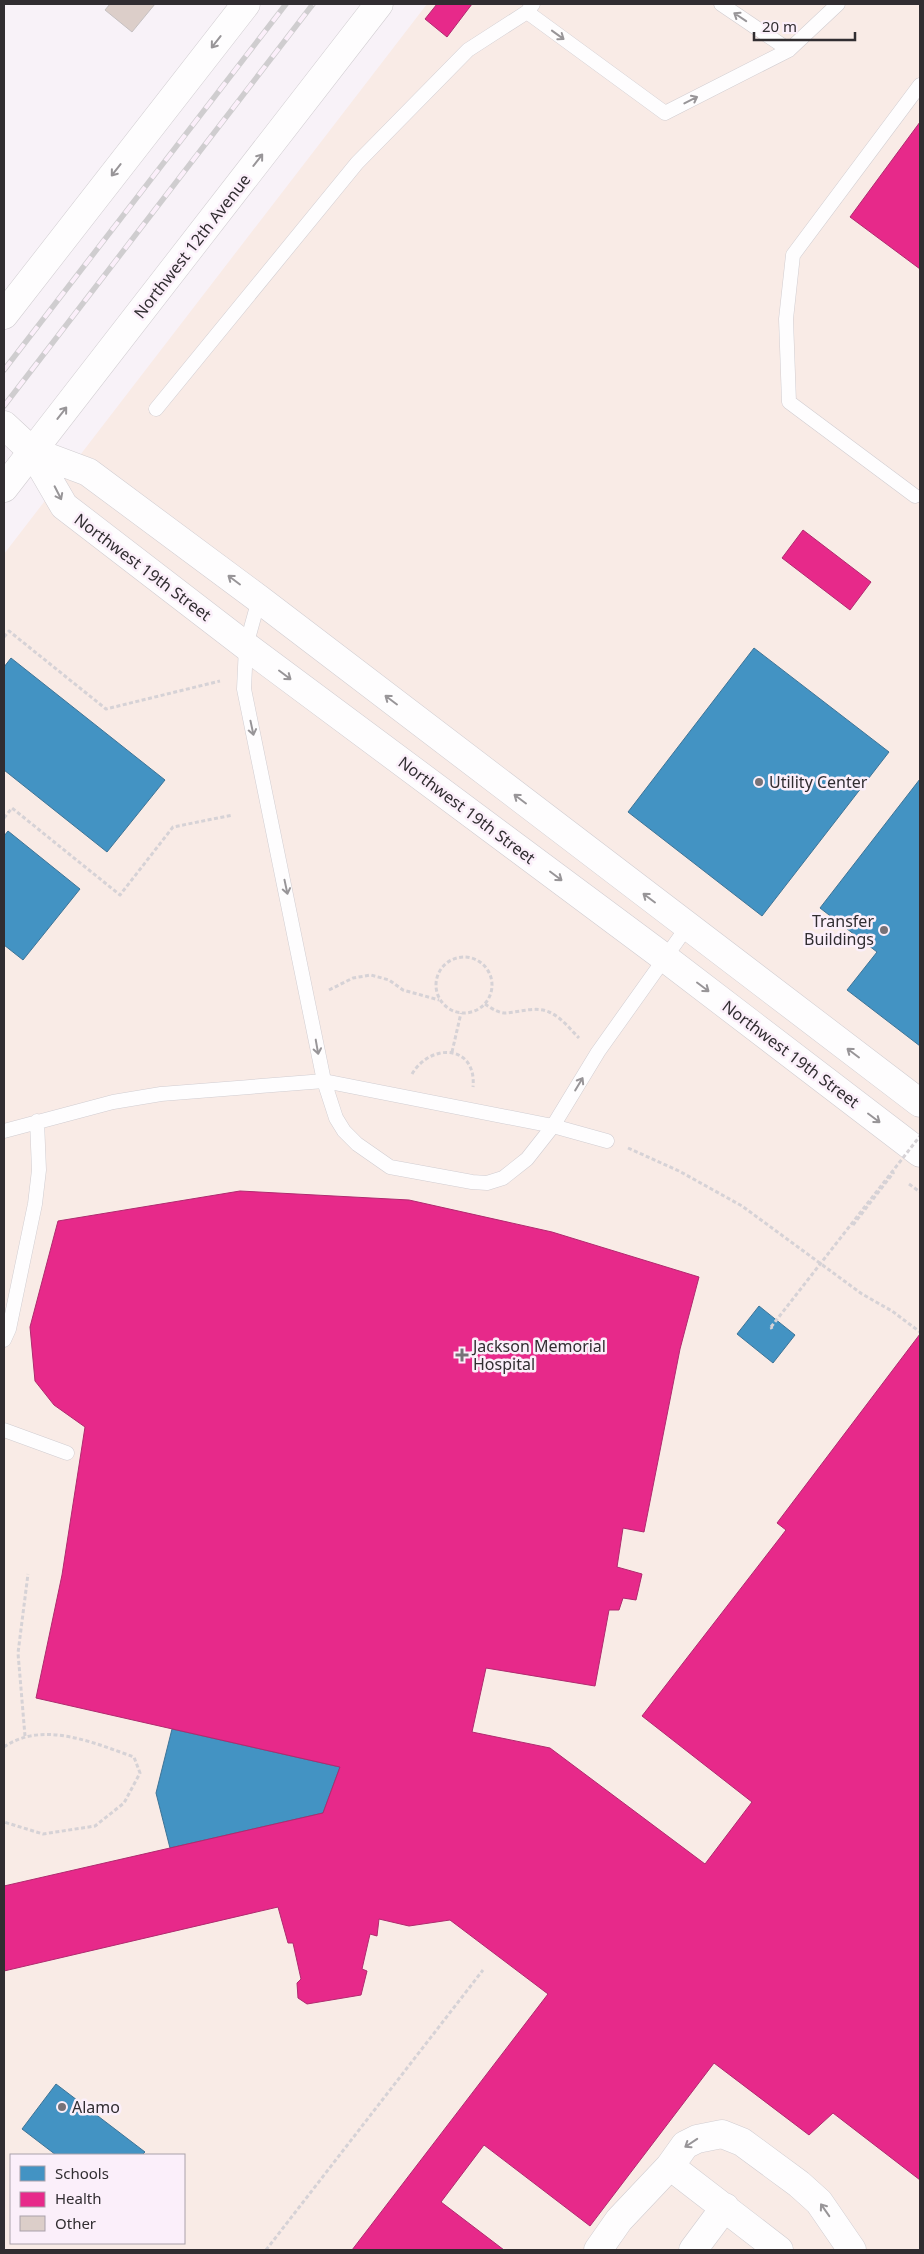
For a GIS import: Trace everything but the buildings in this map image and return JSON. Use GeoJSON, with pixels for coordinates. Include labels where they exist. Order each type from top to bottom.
{"type":"FeatureCollection","features":[{"type":"Feature","properties":{"kind":"street"},"geometry":{"type":"LineString","coordinates":[[4,315],[246,4]]}},
{"type":"Feature","properties":{"kind":"street","name":"Northwest 12th Avenue"},"geometry":{"type":"LineString","coordinates":[[4,488],[379,4]]}},
{"type":"Feature","properties":{"kind":"street","name":"Northwest 19th Street"},"geometry":{"type":"LineString","coordinates":[[4,425],[32,451],[64,506],[246,646],[665,958],[913,1156]]}},
{"type":"Feature","properties":{"kind":"street","name":"Northwest 19th Street"},"geometry":{"type":"LineString","coordinates":[[32,451],[88,472],[259,599],[920,1103]]}},
{"type":"Feature","properties":{"kind":"street"},"geometry":{"type":"LineString","coordinates":[[598,2250],[619,2220],[670,2166],[685,2146],[698,2139],[722,2134],[742,2142],[792,2178],[819,2202],[852,2250]]}},
{"type":"Feature","properties":{"kind":"street"},"geometry":{"type":"LineString","coordinates":[[670,2166],[779,2250]]}},
{"type":"Feature","properties":{"kind":"street"},"geometry":{"type":"LineString","coordinates":[[693,2250],[724,2207]]}},
{"type":"Feature","properties":{"kind":"lane"},"geometry":{"type":"LineString","coordinates":[[721,4],[789,50]]}},
{"type":"Feature","properties":{"kind":"lane"},"geometry":{"type":"LineString","coordinates":[[156,409],[357,163],[468,50],[530,8],[665,114],[789,50],[838,4]]}},
{"type":"Feature","properties":{"kind":"lane"},"geometry":{"type":"LineString","coordinates":[[915,496],[789,402],[786,319],[793,255],[920,85]]}},
{"type":"Feature","properties":{"kind":"lane"},"geometry":{"type":"LineString","coordinates":[[259,599],[246,646],[244,690],[324,1081],[336,1118],[344,1131],[357,1144],[390,1167],[472,1182],[487,1183],[503,1178],[516,1169],[553,1126],[598,1052],[688,927]]}},
{"type":"Feature","properties":{"kind":"lane"},"geometry":{"type":"LineString","coordinates":[[4,1131],[113,1102],[161,1094],[324,1081],[553,1126],[607,1141]]}},
{"type":"Feature","properties":{"kind":"lane"},"geometry":{"type":"LineString","coordinates":[[4,1340],[11,1319],[35,1204],[39,1170],[37,1121]]}},
{"type":"Feature","properties":{"kind":"lane"},"geometry":{"type":"LineString","coordinates":[[4,1430],[66,1453]]}},
{"type":"Feature","properties":{"kind":"path"},"geometry":{"type":"LineString","coordinates":[[4,637],[9,631],[106,709],[223,681]]}},
{"type":"Feature","properties":{"kind":"path"},"geometry":{"type":"LineString","coordinates":[[4,818],[12,808],[120,894],[173,827],[233,815]]}},
{"type":"Feature","properties":{"kind":"path"},"geometry":{"type":"LineString","coordinates":[[466,957],[474,959],[488,970],[492,989],[485,1004],[478,1010],[461,1014],[446,1007],[440,1000],[435,983],[437,974],[449,961],[466,957]]}},
{"type":"Feature","properties":{"kind":"path"},"geometry":{"type":"LineString","coordinates":[[328,990],[353,978],[371,975],[389,980],[403,990],[440,1000]]}},
{"type":"Feature","properties":{"kind":"path"},"geometry":{"type":"LineString","coordinates":[[485,1004],[496,1011],[548,1011],[561,1020],[582,1042]]}},
{"type":"Feature","properties":{"kind":"path"},"geometry":{"type":"LineString","coordinates":[[452,1052],[461,1014]]}},
{"type":"Feature","properties":{"kind":"path"},"geometry":{"type":"LineString","coordinates":[[410,1077],[423,1059],[443,1051],[452,1052],[461,1057],[472,1068],[473,1089]]}},
{"type":"Feature","properties":{"kind":"path"},"geometry":{"type":"LineString","coordinates":[[772,1328],[920,1136]]}},
{"type":"Feature","properties":{"kind":"path"},"geometry":{"type":"LineString","coordinates":[[607,1141],[652,1157],[742,1206],[862,1294],[892,1311],[920,1332]]}},
{"type":"Feature","properties":{"kind":"path"},"geometry":{"type":"LineString","coordinates":[[853,1224],[913,1156]]}},
{"type":"Feature","properties":{"kind":"path"},"geometry":{"type":"LineString","coordinates":[[25,1736],[18,1653],[28,1574]]}},
{"type":"Feature","properties":{"kind":"path"},"geometry":{"type":"LineString","coordinates":[[4,1747],[25,1736],[44,1734],[89,1741],[134,1757],[140,1773],[124,1803],[95,1826],[43,1834],[4,1822]]}},
{"type":"Feature","properties":{"kind":"path"},"geometry":{"type":"LineString","coordinates":[[266,2250],[483,1970]]}},
{"type":"Feature","properties":{"kind":"shaded area","name":"Jackson Memorial Hospital"},"geometry":{"type":"Polygon","coordinates":[[[427,4],[920,4],[920,2250],[4,2250],[4,554],[427,4]]]}},
{"type":"Feature","properties":{"kind":"railway"},"geometry":{"type":"LineString","coordinates":[[4,370],[286,4]]}},
{"type":"Feature","properties":{"kind":"railway"},"geometry":{"type":"LineString","coordinates":[[4,406],[313,4]]}},
{"type":"Feature","properties":{"kind":"place","name":"Utility Center"},"geometry":{"type":"Point","coordinates":[759,782]}},
{"type":"Feature","properties":{"kind":"place","name":"Transfer Buildings"},"geometry":{"type":"Point","coordinates":[884,930]}},
{"type":"Feature","properties":{"kind":"place","name":"Jackson Memorial Hospital"},"geometry":{"type":"Point","coordinates":[462,1355]}},
{"type":"Feature","properties":{"kind":"place","name":"Alamo"},"geometry":{"type":"Point","coordinates":[62,2107]}}]}
